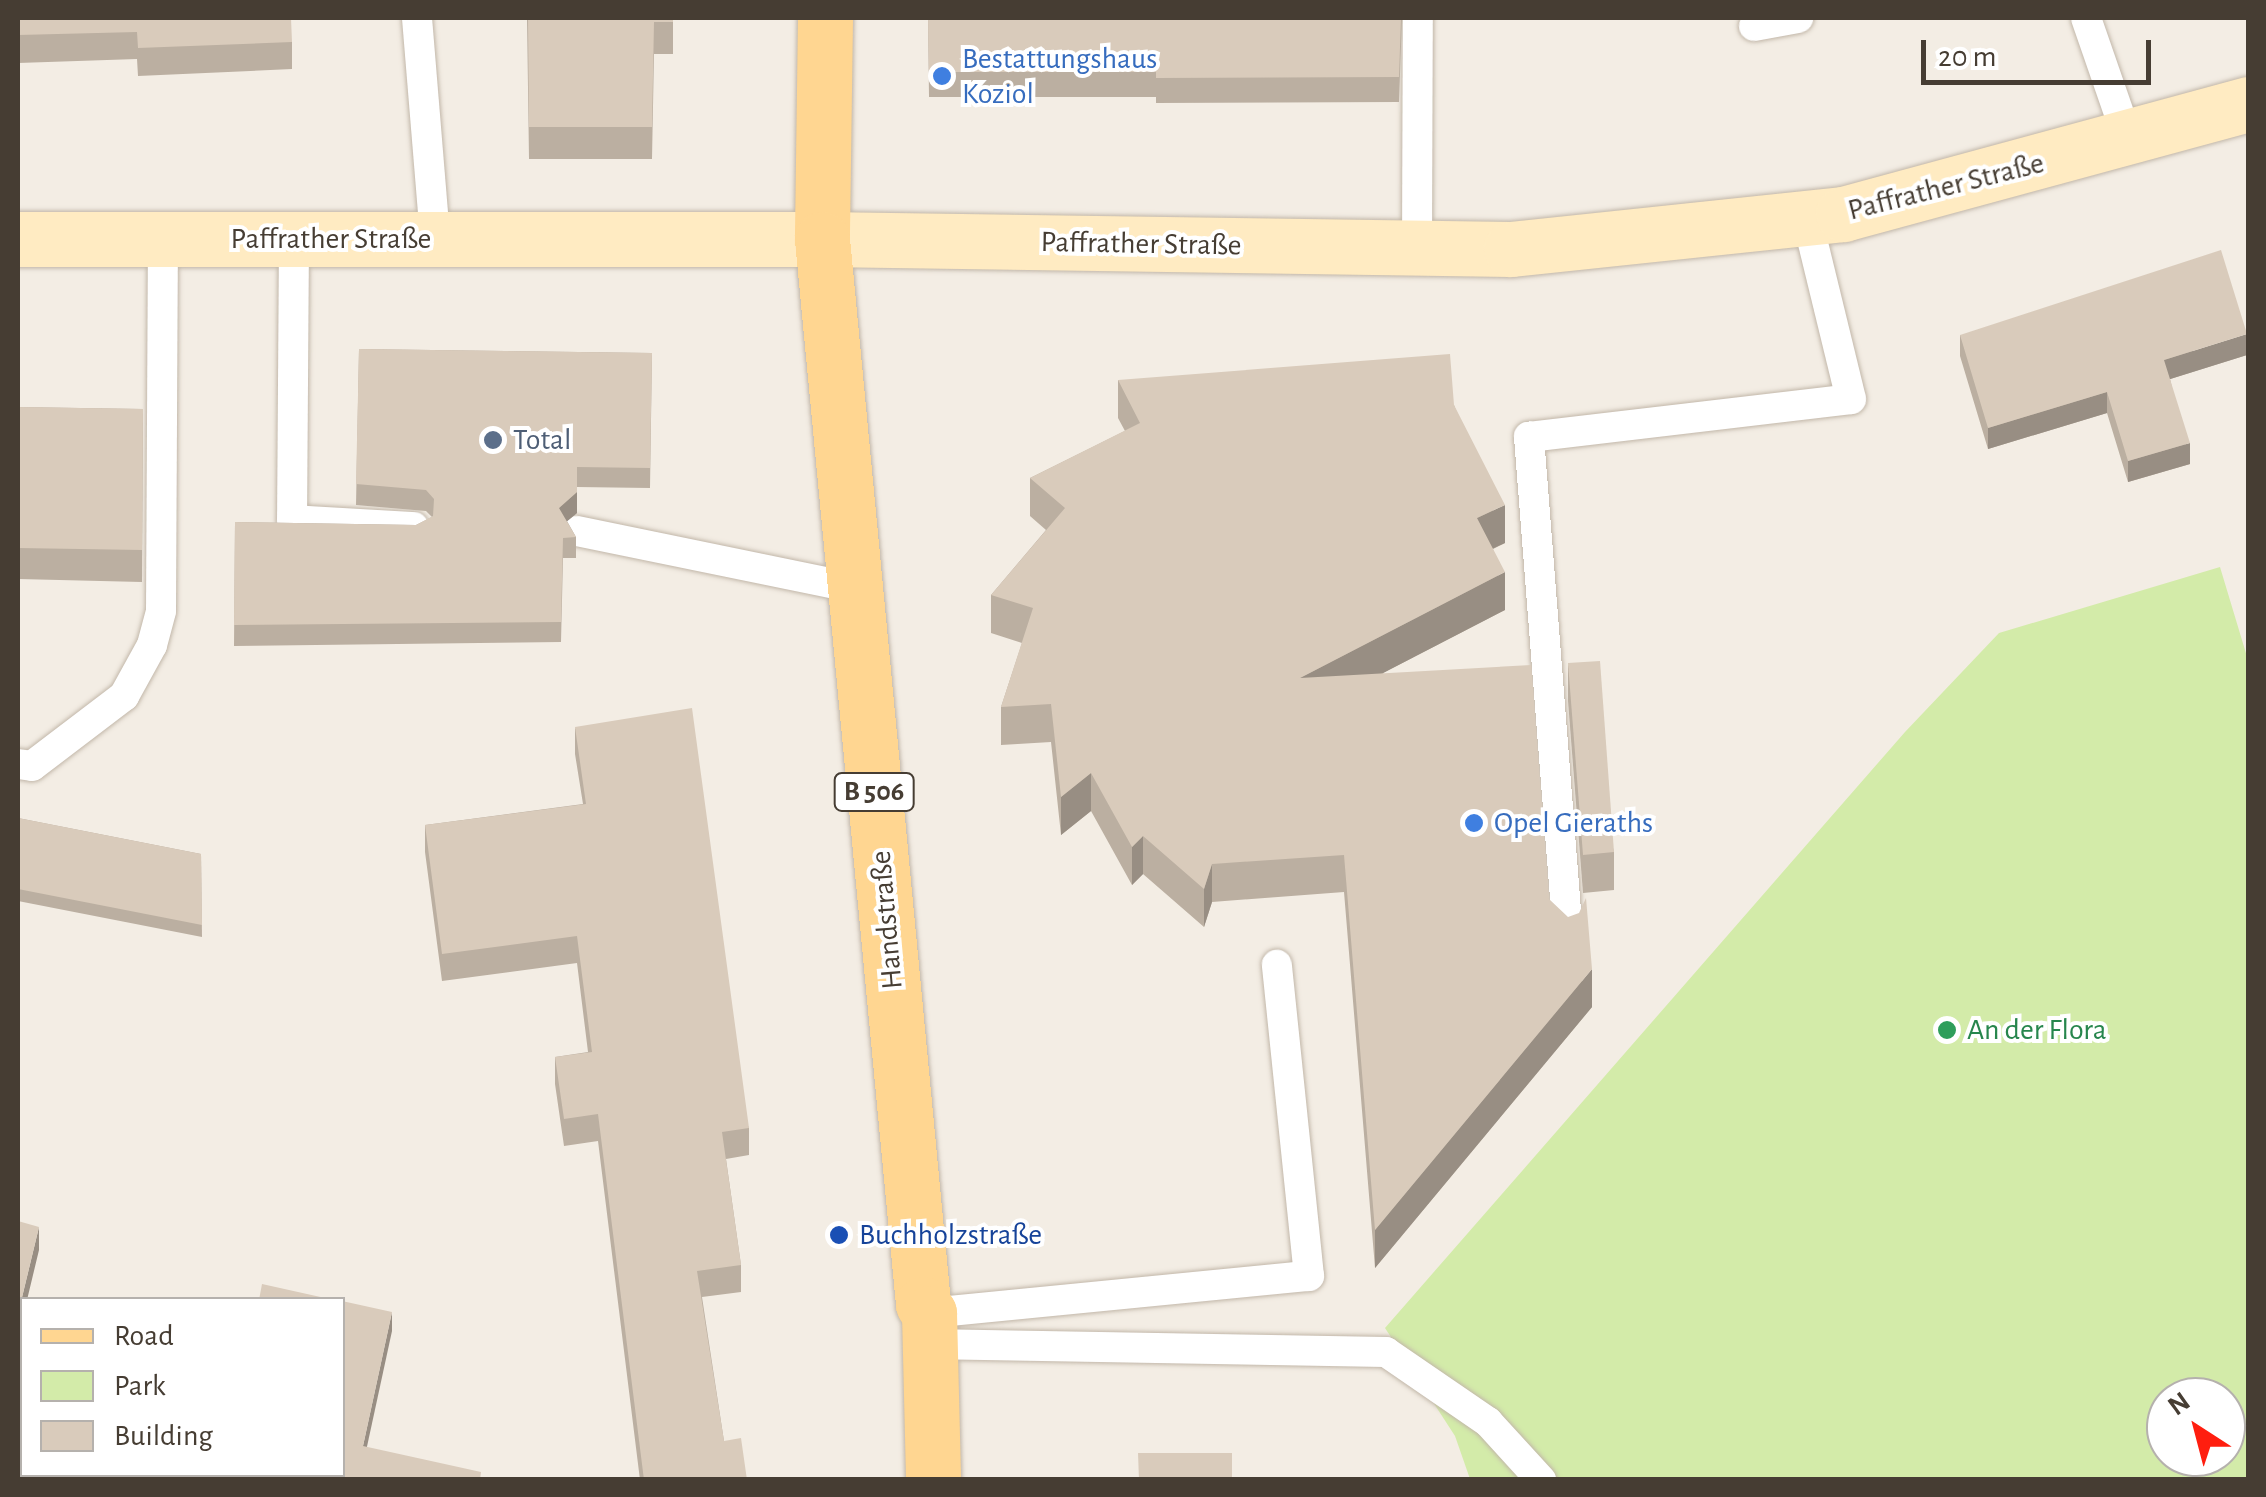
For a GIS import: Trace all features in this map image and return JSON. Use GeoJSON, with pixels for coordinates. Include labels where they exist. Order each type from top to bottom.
{"type":"FeatureCollection","features":[{"type":"Feature","properties":{"kind":"main road","name":"B 506"},"geometry":{"type":"LineString","coordinates":[[822,239],[825,18]]}},
{"type":"Feature","properties":{"kind":"main road","name":"Paffrather Straße"},"geometry":{"type":"LineString","coordinates":[[18,239],[822,239],[1511,249],[1807,218],[2128,140],[2248,104]]}},
{"type":"Feature","properties":{"kind":"main road","name":"Handstraße"},"geometry":{"type":"LineString","coordinates":[[822,239],[928,1328],[933,1480]]}},
{"type":"Feature","properties":{"kind":"lane"},"geometry":{"type":"LineString","coordinates":[[416,18],[436,239]]}},
{"type":"Feature","properties":{"kind":"lane"},"geometry":{"type":"LineString","coordinates":[[1417,248],[1418,18]]}},
{"type":"Feature","properties":{"kind":"lane"},"geometry":{"type":"LineString","coordinates":[[1754,26],[1798,18]]}},
{"type":"Feature","properties":{"kind":"lane"},"geometry":{"type":"LineString","coordinates":[[2086,18],[2128,140]]}},
{"type":"Feature","properties":{"kind":"lane"},"geometry":{"type":"LineString","coordinates":[[1568,936],[1529,438],[1851,399],[1807,218]]}},
{"type":"Feature","properties":{"kind":"lane"},"geometry":{"type":"LineString","coordinates":[[18,764],[32,766],[124,696],[152,645],[160,611],[163,239]]}},
{"type":"Feature","properties":{"kind":"lane"},"geometry":{"type":"LineString","coordinates":[[294,240],[292,520],[417,527]]}},
{"type":"Feature","properties":{"kind":"lane"},"geometry":{"type":"LineString","coordinates":[[576,530],[855,588]]}},
{"type":"Feature","properties":{"kind":"lane"},"geometry":{"type":"LineString","coordinates":[[928,1328],[1309,1276],[1277,965]]}},
{"type":"Feature","properties":{"kind":"lane"},"geometry":{"type":"LineString","coordinates":[[928,1328],[1386,1352],[1488,1422],[1541,1480]]}},
{"type":"Feature","properties":{"kind":"green space","name":"An der Flora"},"geometry":{"type":"Polygon","coordinates":[[[2220,567],[2248,660],[2248,1479],[1470,1479],[1455,1436],[1385,1328],[1905,732],[1999,633],[2220,567]]]}},
{"type":"Feature","properties":{"kind":"building"},"geometry":{"type":"Polygon","coordinates":[[[18,18],[291,18],[292,42],[138,48],[137,32],[18,35],[18,18]]]}},
{"type":"Feature","properties":{"kind":"building"},"geometry":{"type":"Polygon","coordinates":[[[528,18],[673,18],[673,22],[654,22],[652,127],[529,127],[528,18]]]}},
{"type":"Feature","properties":{"kind":"building"},"geometry":{"type":"Polygon","coordinates":[[[928,18],[1401,18],[1399,77],[1156,78],[1156,72],[929,72],[928,18]]]}},
{"type":"Feature","properties":{"kind":"building"},"geometry":{"type":"Polygon","coordinates":[[[2221,250],[2247,334],[2164,360],[2190,443],[2128,461],[2107,392],[1988,428],[1960,335],[2221,250]]]}},
{"type":"Feature","properties":{"kind":"building"},"geometry":{"type":"Polygon","coordinates":[[[359,349],[652,353],[650,468],[577,467],[577,492],[559,508],[576,537],[563,538],[561,622],[234,625],[235,522],[416,525],[433,516],[434,499],[426,490],[356,484],[359,349]]]}},
{"type":"Feature","properties":{"kind":"building","name":"Opel Gieraths"},"geometry":{"type":"Polygon","coordinates":[[[1450,354],[1454,405],[1505,505],[1477,518],[1505,572],[1300,678],[1531,665],[1549,899],[1568,917],[1579,913],[1586,898],[1592,969],[1375,1230],[1344,855],[1212,864],[1204,889],[1143,836],[1132,847],[1091,773],[1061,797],[1051,704],[1001,707],[1033,608],[991,595],[1065,508],[1030,478],[1140,423],[1118,380],[1450,354]]]}},
{"type":"Feature","properties":{"kind":"building"},"geometry":{"type":"Polygon","coordinates":[[[18,407],[143,409],[142,550],[18,548],[18,407]]]}},
{"type":"Feature","properties":{"kind":"building"},"geometry":{"type":"Polygon","coordinates":[[[1600,661],[1614,852],[1583,855],[1568,663],[1600,661]]]}},
{"type":"Feature","properties":{"kind":"building"},"geometry":{"type":"Polygon","coordinates":[[[692,708],[749,1128],[722,1132],[741,1265],[697,1271],[724,1441],[741,1438],[747,1480],[644,1480],[598,1114],[564,1119],[555,1057],[592,1052],[577,936],[442,954],[425,825],[586,804],[575,727],[692,708]]]}},
{"type":"Feature","properties":{"kind":"building"},"geometry":{"type":"Polygon","coordinates":[[[18,818],[201,854],[202,925],[18,889],[18,818]]]}},
{"type":"Feature","properties":{"kind":"building"},"geometry":{"type":"Polygon","coordinates":[[[18,1221],[39,1227],[18,1314],[18,1221]]]}},
{"type":"Feature","properties":{"kind":"building"},"geometry":{"type":"Polygon","coordinates":[[[262,1284],[320,1297],[260,1297],[262,1284]]]}},
{"type":"Feature","properties":{"kind":"building"},"geometry":{"type":"Polygon","coordinates":[[[345,1302],[392,1312],[363,1446],[481,1472],[480,1480],[200,1480],[345,1477],[345,1302]]]}},
{"type":"Feature","properties":{"kind":"building"},"geometry":{"type":"Polygon","coordinates":[[[1138,1453],[1232,1453],[1232,1480],[1139,1480],[1138,1453]]]}},
{"type":"Feature","properties":{"kind":"place","name":"Bestattungshaus Koziol"},"geometry":{"type":"Point","coordinates":[942,76]}},
{"type":"Feature","properties":{"kind":"place","name":"Total"},"geometry":{"type":"Point","coordinates":[493,440]}},
{"type":"Feature","properties":{"kind":"place","name":"Opel Gieraths"},"geometry":{"type":"Point","coordinates":[1474,823]}},
{"type":"Feature","properties":{"kind":"place","name":"An der Flora"},"geometry":{"type":"Point","coordinates":[1947,1030]}},
{"type":"Feature","properties":{"kind":"place","name":"Buchholzstraße"},"geometry":{"type":"Point","coordinates":[839,1235]}}]}
